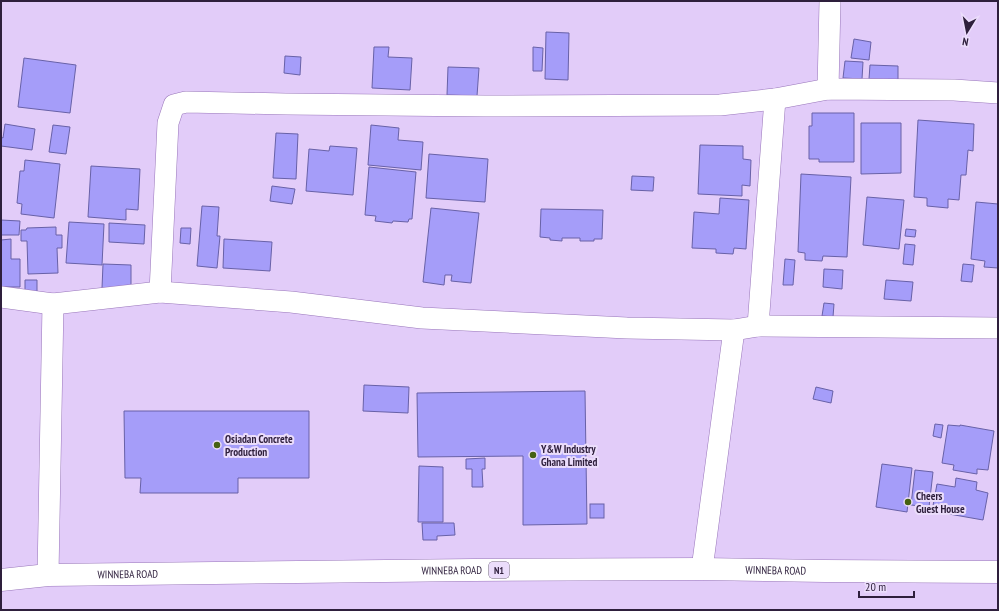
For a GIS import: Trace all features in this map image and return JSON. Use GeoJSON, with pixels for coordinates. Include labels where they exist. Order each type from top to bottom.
{"type":"FeatureCollection","features":[{"type":"Feature","properties":{"kind":"highway","name":"WINNEBA ROAD"},"geometry":{"type":"LineString","coordinates":[[1,580],[48,575],[473,570],[702,569],[998,572]]}},
{"type":"Feature","properties":{"kind":"street"},"geometry":{"type":"LineString","coordinates":[[828,89],[830,1]]}},
{"type":"Feature","properties":{"kind":"street"},"geometry":{"type":"LineString","coordinates":[[160,292],[168,123],[174,105],[186,102],[486,106],[720,105],[775,99],[828,89],[954,90],[998,93]]}},
{"type":"Feature","properties":{"kind":"street"},"geometry":{"type":"LineString","coordinates":[[758,326],[775,99]]}},
{"type":"Feature","properties":{"kind":"street"},"geometry":{"type":"LineString","coordinates":[[1,297],[53,304],[160,292],[291,302],[422,318],[627,328],[734,330],[758,326],[998,328]]}},
{"type":"Feature","properties":{"kind":"street"},"geometry":{"type":"LineString","coordinates":[[48,575],[53,304]]}},
{"type":"Feature","properties":{"kind":"street"},"geometry":{"type":"LineString","coordinates":[[702,569],[734,330]]}},
{"type":"Feature","properties":{"kind":"building"},"geometry":{"type":"Polygon","coordinates":[[[546,32],[569,33],[568,80],[545,79],[546,32]]]}},
{"type":"Feature","properties":{"kind":"building"},"geometry":{"type":"Polygon","coordinates":[[[854,39],[871,42],[869,60],[851,58],[854,39]]]}},
{"type":"Feature","properties":{"kind":"building"},"geometry":{"type":"Polygon","coordinates":[[[374,47],[389,47],[388,57],[412,58],[410,90],[372,88],[374,47]]]}},
{"type":"Feature","properties":{"kind":"building"},"geometry":{"type":"Polygon","coordinates":[[[533,47],[543,48],[542,71],[533,71],[533,47]]]}},
{"type":"Feature","properties":{"kind":"building"},"geometry":{"type":"Polygon","coordinates":[[[285,56],[301,57],[300,75],[284,73],[285,56]]]}},
{"type":"Feature","properties":{"kind":"building"},"geometry":{"type":"Polygon","coordinates":[[[24,58],[76,65],[70,113],[18,107],[24,58]]]}},
{"type":"Feature","properties":{"kind":"building"},"geometry":{"type":"Polygon","coordinates":[[[845,61],[863,62],[862,79],[843,78],[845,61]]]}},
{"type":"Feature","properties":{"kind":"building"},"geometry":{"type":"Polygon","coordinates":[[[870,65],[898,66],[898,80],[869,79],[870,65]]]}},
{"type":"Feature","properties":{"kind":"building"},"geometry":{"type":"Polygon","coordinates":[[[448,67],[479,68],[477,96],[447,95],[448,67]]]}},
{"type":"Feature","properties":{"kind":"building"},"geometry":{"type":"Polygon","coordinates":[[[812,113],[854,113],[854,162],[819,162],[819,159],[809,159],[809,126],[812,126],[812,113]]]}},
{"type":"Feature","properties":{"kind":"building"},"geometry":{"type":"Polygon","coordinates":[[[918,120],[974,124],[973,151],[968,150],[966,175],[961,175],[959,200],[948,199],[948,208],[927,206],[927,198],[914,197],[918,120]]]}},
{"type":"Feature","properties":{"kind":"building"},"geometry":{"type":"Polygon","coordinates":[[[861,123],[901,123],[901,173],[861,174],[861,123]]]}},
{"type":"Feature","properties":{"kind":"building"},"geometry":{"type":"Polygon","coordinates":[[[5,124],[35,129],[32,150],[1,146],[1,137],[3,138],[5,124]]]}},
{"type":"Feature","properties":{"kind":"building"},"geometry":{"type":"Polygon","coordinates":[[[53,125],[70,127],[66,154],[49,152],[53,125]]]}},
{"type":"Feature","properties":{"kind":"building"},"geometry":{"type":"Polygon","coordinates":[[[371,125],[399,128],[398,140],[423,142],[421,170],[368,165],[371,125]]]}},
{"type":"Feature","properties":{"kind":"building"},"geometry":{"type":"Polygon","coordinates":[[[276,133],[298,134],[296,179],[273,178],[276,133]]]}},
{"type":"Feature","properties":{"kind":"building"},"geometry":{"type":"Polygon","coordinates":[[[700,145],[743,146],[743,159],[751,160],[750,186],[742,185],[742,196],[698,194],[700,145]]]}},
{"type":"Feature","properties":{"kind":"building"},"geometry":{"type":"Polygon","coordinates":[[[330,146],[357,148],[353,195],[306,191],[309,149],[329,151],[330,146]]]}},
{"type":"Feature","properties":{"kind":"building"},"geometry":{"type":"Polygon","coordinates":[[[429,154],[488,159],[485,202],[426,198],[429,154]]]}},
{"type":"Feature","properties":{"kind":"building"},"geometry":{"type":"Polygon","coordinates":[[[25,160],[60,164],[54,218],[21,214],[22,204],[17,203],[20,171],[24,171],[25,160]]]}},
{"type":"Feature","properties":{"kind":"building"},"geometry":{"type":"Polygon","coordinates":[[[91,166],[140,169],[138,210],[126,209],[126,220],[88,217],[91,166]]]}},
{"type":"Feature","properties":{"kind":"building"},"geometry":{"type":"Polygon","coordinates":[[[369,167],[416,172],[412,219],[409,219],[408,222],[393,221],[392,223],[375,221],[376,216],[365,215],[369,167]]]}},
{"type":"Feature","properties":{"kind":"building"},"geometry":{"type":"Polygon","coordinates":[[[801,174],[851,177],[847,257],[823,256],[822,261],[805,260],[805,253],[798,252],[801,174]]]}},
{"type":"Feature","properties":{"kind":"building"},"geometry":{"type":"Polygon","coordinates":[[[632,176],[654,177],[653,191],[631,190],[632,176]]]}},
{"type":"Feature","properties":{"kind":"building"},"geometry":{"type":"Polygon","coordinates":[[[272,186],[295,189],[292,204],[270,201],[272,186]]]}},
{"type":"Feature","properties":{"kind":"building"},"geometry":{"type":"Polygon","coordinates":[[[867,197],[904,200],[899,249],[863,245],[867,197]]]}},
{"type":"Feature","properties":{"kind":"building"},"geometry":{"type":"Polygon","coordinates":[[[720,198],[749,200],[746,249],[734,248],[733,254],[716,253],[716,249],[692,248],[694,212],[719,214],[720,198]]]}},
{"type":"Feature","properties":{"kind":"building"},"geometry":{"type":"Polygon","coordinates":[[[976,202],[998,204],[998,268],[984,267],[985,261],[971,259],[976,202]]]}},
{"type":"Feature","properties":{"kind":"building"},"geometry":{"type":"Polygon","coordinates":[[[202,206],[219,207],[217,236],[220,236],[217,268],[197,266],[202,206]]]}},
{"type":"Feature","properties":{"kind":"building"},"geometry":{"type":"Polygon","coordinates":[[[431,208],[479,213],[471,283],[451,281],[452,275],[445,275],[444,285],[423,282],[431,208]]]}},
{"type":"Feature","properties":{"kind":"building"},"geometry":{"type":"Polygon","coordinates":[[[541,209],[603,210],[602,239],[594,239],[594,241],[580,241],[580,238],[562,238],[562,241],[540,237],[541,209]]]}},
{"type":"Feature","properties":{"kind":"building"},"geometry":{"type":"Polygon","coordinates":[[[1,220],[20,221],[19,235],[1,235],[1,220]]]}},
{"type":"Feature","properties":{"kind":"building"},"geometry":{"type":"Polygon","coordinates":[[[69,222],[104,224],[102,265],[66,263],[69,222]]]}},
{"type":"Feature","properties":{"kind":"building"},"geometry":{"type":"Polygon","coordinates":[[[109,223],[145,225],[144,244],[109,242],[109,223]]]}},
{"type":"Feature","properties":{"kind":"building"},"geometry":{"type":"Polygon","coordinates":[[[56,227],[56,235],[62,235],[62,248],[57,248],[58,273],[28,274],[27,241],[21,241],[21,230],[26,230],[27,228],[56,227]]]}},
{"type":"Feature","properties":{"kind":"building"},"geometry":{"type":"Polygon","coordinates":[[[181,228],[191,228],[190,244],[180,243],[181,228]]]}},
{"type":"Feature","properties":{"kind":"building"},"geometry":{"type":"Polygon","coordinates":[[[906,229],[916,230],[915,237],[905,236],[906,229]]]}},
{"type":"Feature","properties":{"kind":"building"},"geometry":{"type":"Polygon","coordinates":[[[11,239],[11,259],[20,259],[20,287],[1,287],[1,240],[11,239]]]}},
{"type":"Feature","properties":{"kind":"building"},"geometry":{"type":"Polygon","coordinates":[[[224,239],[272,242],[270,271],[223,268],[224,239]]]}},
{"type":"Feature","properties":{"kind":"building"},"geometry":{"type":"Polygon","coordinates":[[[905,244],[915,245],[913,265],[903,264],[905,244]]]}},
{"type":"Feature","properties":{"kind":"building"},"geometry":{"type":"Polygon","coordinates":[[[785,259],[795,260],[793,285],[783,285],[785,259]]]}},
{"type":"Feature","properties":{"kind":"building"},"geometry":{"type":"Polygon","coordinates":[[[103,264],[131,265],[131,289],[102,288],[103,264]]]}},
{"type":"Feature","properties":{"kind":"building"},"geometry":{"type":"Polygon","coordinates":[[[963,264],[974,265],[972,282],[961,281],[963,264]]]}},
{"type":"Feature","properties":{"kind":"building"},"geometry":{"type":"Polygon","coordinates":[[[824,269],[843,270],[842,289],[823,287],[824,269]]]}},
{"type":"Feature","properties":{"kind":"building"},"geometry":{"type":"Polygon","coordinates":[[[25,280],[37,280],[37,293],[25,294],[25,280]]]}},
{"type":"Feature","properties":{"kind":"building"},"geometry":{"type":"Polygon","coordinates":[[[886,280],[913,282],[911,301],[884,299],[886,280]]]}},
{"type":"Feature","properties":{"kind":"building"},"geometry":{"type":"Polygon","coordinates":[[[824,303],[834,304],[833,317],[822,316],[824,303]]]}},
{"type":"Feature","properties":{"kind":"building"},"geometry":{"type":"Polygon","coordinates":[[[364,385],[409,387],[408,413],[363,411],[364,385]]]}},
{"type":"Feature","properties":{"kind":"building"},"geometry":{"type":"Polygon","coordinates":[[[816,387],[833,391],[831,403],[813,399],[816,387]]]}},
{"type":"Feature","properties":{"kind":"building"},"geometry":{"type":"Polygon","coordinates":[[[585,391],[587,524],[523,525],[523,456],[418,457],[417,393],[585,391]]]}},
{"type":"Feature","properties":{"kind":"building","name":"Osiadan Concrete Production"},"geometry":{"type":"Polygon","coordinates":[[[124,411],[309,411],[309,478],[238,478],[238,493],[140,493],[141,478],[125,478],[124,411]]]}},
{"type":"Feature","properties":{"kind":"building"},"geometry":{"type":"Polygon","coordinates":[[[935,424],[943,425],[941,438],[933,436],[935,424]]]}},
{"type":"Feature","properties":{"kind":"building"},"geometry":{"type":"Polygon","coordinates":[[[948,425],[960,425],[994,431],[988,470],[977,469],[977,474],[953,470],[954,465],[942,463],[948,425]]]}},
{"type":"Feature","properties":{"kind":"building"},"geometry":{"type":"Polygon","coordinates":[[[485,458],[485,469],[482,469],[483,487],[472,487],[472,469],[466,469],[466,459],[485,458]]]}},
{"type":"Feature","properties":{"kind":"building"},"geometry":{"type":"Polygon","coordinates":[[[882,464],[912,468],[907,512],[876,507],[882,464]]]}},
{"type":"Feature","properties":{"kind":"building"},"geometry":{"type":"Polygon","coordinates":[[[419,466],[443,467],[443,522],[418,522],[419,466]]]}},
{"type":"Feature","properties":{"kind":"building"},"geometry":{"type":"Polygon","coordinates":[[[915,470],[933,472],[929,507],[911,505],[915,470]]]}},
{"type":"Feature","properties":{"kind":"building"},"geometry":{"type":"Polygon","coordinates":[[[956,478],[977,482],[976,490],[988,493],[983,520],[932,511],[937,484],[955,487],[956,478]]]}},
{"type":"Feature","properties":{"kind":"building"},"geometry":{"type":"Polygon","coordinates":[[[590,504],[604,504],[604,518],[590,518],[590,504]]]}},
{"type":"Feature","properties":{"kind":"building"},"geometry":{"type":"Polygon","coordinates":[[[422,523],[454,523],[455,535],[437,536],[437,540],[423,540],[422,523]]]}},
{"type":"Feature","properties":{"kind":"place","name":"Osiadan Concrete Production"},"geometry":{"type":"Point","coordinates":[217,445]}},
{"type":"Feature","properties":{"kind":"place","name":"Y&W Industry Ghana Limited"},"geometry":{"type":"Point","coordinates":[533,455]}},
{"type":"Feature","properties":{"kind":"place","name":"Cheers Guest House"},"geometry":{"type":"Point","coordinates":[908,502]}}]}
